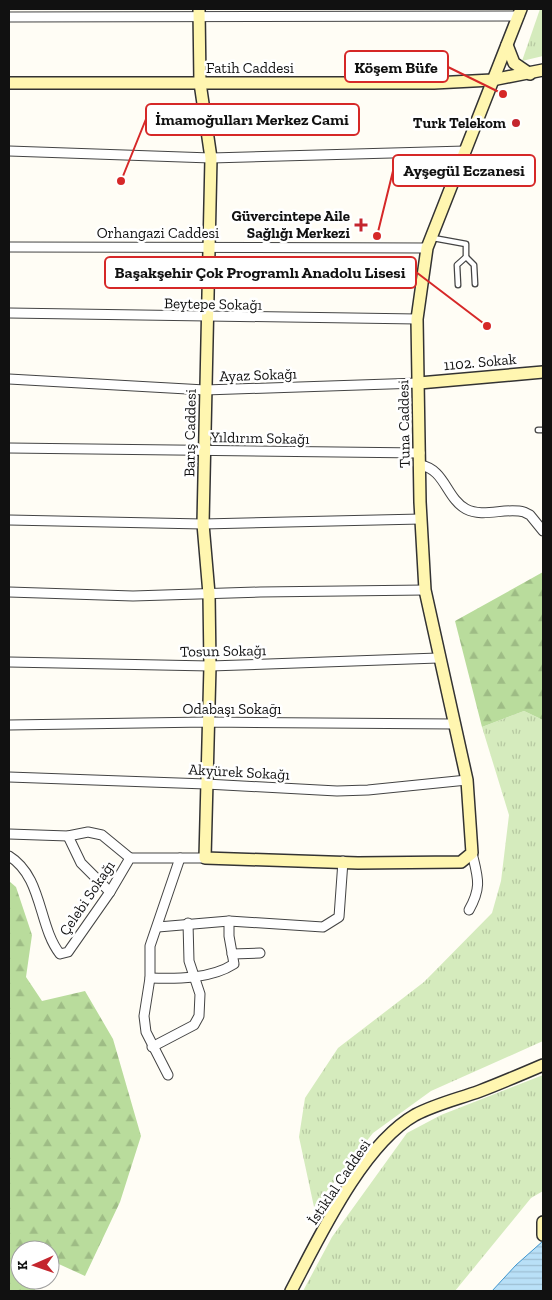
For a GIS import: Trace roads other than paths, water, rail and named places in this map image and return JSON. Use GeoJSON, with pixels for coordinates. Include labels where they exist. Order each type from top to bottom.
{"type":"FeatureCollection","features":[{"type":"Feature","properties":{"kind":"street"},"geometry":{"type":"LineString","coordinates":[[9,17],[199,12],[520,12]]}},
{"type":"Feature","properties":{"kind":"street","name":"Barış Caddesi"},"geometry":{"type":"LineString","coordinates":[[199,12],[200,83],[211,158],[203,524],[209,594],[210,666],[207,722],[205,858]]}},
{"type":"Feature","properties":{"kind":"street","name":"Tuna Caddesi"},"geometry":{"type":"LineString","coordinates":[[472,853],[466,780],[438,658],[425,590],[421,518],[417,319],[429,243],[520,12]]}},
{"type":"Feature","properties":{"kind":"street"},"geometry":{"type":"LineString","coordinates":[[507,45],[514,63],[530,74]]}},
{"type":"Feature","properties":{"kind":"street","name":"Fatih Caddesi"},"geometry":{"type":"LineString","coordinates":[[9,83],[434,83],[492,80],[543,70]]}},
{"type":"Feature","properties":{"kind":"street"},"geometry":{"type":"LineString","coordinates":[[9,151],[211,158],[465,150]]}},
{"type":"Feature","properties":{"kind":"street","name":"Orhangazi Caddesi"},"geometry":{"type":"LineString","coordinates":[[9,247],[209,247],[429,243]]}},
{"type":"Feature","properties":{"kind":"street","name":"Beytepe Sokağı"},"geometry":{"type":"LineString","coordinates":[[9,313],[207,318],[417,319]]}},
{"type":"Feature","properties":{"kind":"street","name":"1102. Sokak"},"geometry":{"type":"LineString","coordinates":[[419,383],[543,372]]}},
{"type":"Feature","properties":{"kind":"street","name":"Ayaz Sokağı"},"geometry":{"type":"LineString","coordinates":[[9,379],[206,390],[419,383]]}},
{"type":"Feature","properties":{"kind":"street","name":"Yıldırım Sokağı"},"geometry":{"type":"LineString","coordinates":[[9,448],[420,453]]}},
{"type":"Feature","properties":{"kind":"street"},"geometry":{"type":"LineString","coordinates":[[420,465],[436,472],[467,509],[476,512],[524,512],[530,515],[543,531]]}},
{"type":"Feature","properties":{"kind":"street"},"geometry":{"type":"LineString","coordinates":[[9,520],[203,524],[421,518]]}},
{"type":"Feature","properties":{"kind":"street"},"geometry":{"type":"LineString","coordinates":[[9,592],[133,596],[425,590]]}},
{"type":"Feature","properties":{"kind":"street","name":"Tosun Sokağı"},"geometry":{"type":"LineString","coordinates":[[9,662],[210,666],[438,658]]}},
{"type":"Feature","properties":{"kind":"street","name":"Odabaşı Sokağı"},"geometry":{"type":"LineString","coordinates":[[9,725],[207,722],[454,724]]}},
{"type":"Feature","properties":{"kind":"street","name":"Akyürek Sokağı"},"geometry":{"type":"LineString","coordinates":[[9,778],[368,790],[466,780]]}},
{"type":"Feature","properties":{"kind":"street","name":"Çelebi Sokağı"},"geometry":{"type":"LineString","coordinates":[[9,834],[68,836],[88,832],[102,835],[130,858],[205,858]]}},
{"type":"Feature","properties":{"kind":"street"},"geometry":{"type":"LineString","coordinates":[[68,836],[81,863],[110,892]]}},
{"type":"Feature","properties":{"kind":"street"},"geometry":{"type":"LineString","coordinates":[[205,858],[461,862],[472,853],[478,876],[478,894],[469,910]]}},
{"type":"Feature","properties":{"kind":"street","name":"Çelebi Sokağı"},"geometry":{"type":"LineString","coordinates":[[9,856],[32,883],[52,944],[60,954],[68,952],[110,892],[130,858]]}},
{"type":"Feature","properties":{"kind":"street"},"geometry":{"type":"LineString","coordinates":[[168,1075],[152,1047],[146,1032],[144,1016],[150,978],[150,946],[180,858]]}},
{"type":"Feature","properties":{"kind":"street"},"geometry":{"type":"LineString","coordinates":[[158,926],[229,921],[323,927],[339,917],[343,861]]}},
{"type":"Feature","properties":{"kind":"street"},"geometry":{"type":"LineString","coordinates":[[150,978],[179,979],[222,971],[234,964],[228,936],[229,921]]}},
{"type":"Feature","properties":{"kind":"street"},"geometry":{"type":"LineString","coordinates":[[152,1047],[194,1025],[198,1016],[200,994],[189,960],[188,923]]}},
{"type":"Feature","properties":{"kind":"street"},"geometry":{"type":"LineString","coordinates":[[232,954],[260,953]]}},
{"type":"Feature","properties":{"kind":"street","name":"İstiklal Caddesi"},"geometry":{"type":"LineString","coordinates":[[291,1291],[335,1210],[374,1153],[405,1122],[447,1101],[480,1091],[543,1065]]}},
{"type":"Feature","properties":{"kind":"street"},"geometry":{"type":"LineString","coordinates":[[543,1222],[543,1235]]}},
{"type":"Feature","properties":{"kind":"lane"},"geometry":{"type":"LineString","coordinates":[[429,243],[466,244],[466,257],[474,265],[475,284]]}},
{"type":"Feature","properties":{"kind":"lane"},"geometry":{"type":"LineString","coordinates":[[458,285],[458,265],[466,257]]}},
{"type":"Feature","properties":{"kind":"water"},"geometry":{"type":"Polygon","coordinates":[[[543,1241],[543,1291],[492,1291],[516,1265],[543,1241]]]}},
{"type":"Feature","properties":{"kind":"place","name":"Köşem Büfe"},"geometry":{"type":"Point","coordinates":[503,94]}},
{"type":"Feature","properties":{"kind":"place","name":"Turk Telekom"},"geometry":{"type":"Point","coordinates":[516,123]}},
{"type":"Feature","properties":{"kind":"place","name":"İmamoğulları Merkez Cami"},"geometry":{"type":"Point","coordinates":[121,181]}},
{"type":"Feature","properties":{"kind":"place","name":"Güvercintepe Aile Sağlığı Merkezi"},"geometry":{"type":"Point","coordinates":[361,225]}},
{"type":"Feature","properties":{"kind":"place","name":"Ayşegül Eczanesi"},"geometry":{"type":"Point","coordinates":[377,236]}},
{"type":"Feature","properties":{"kind":"place","name":"Başakşehir Çok Programlı Anadolu Lisesi"},"geometry":{"type":"Point","coordinates":[487,326]}}]}
